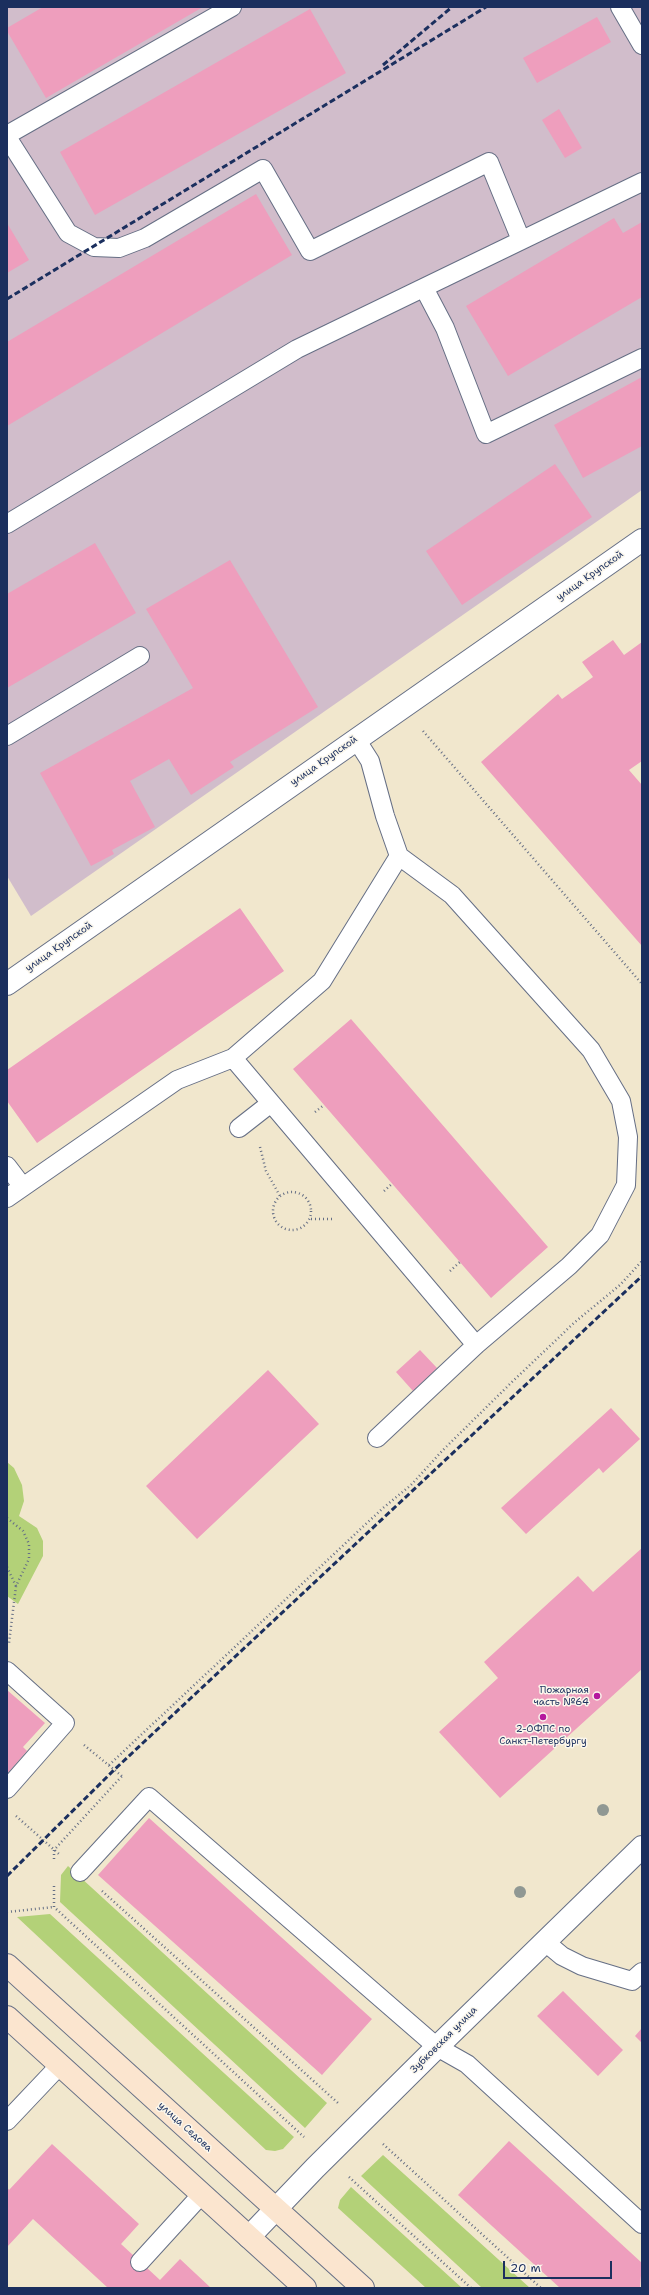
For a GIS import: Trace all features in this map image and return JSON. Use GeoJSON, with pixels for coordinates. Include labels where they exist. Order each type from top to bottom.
{"type":"FeatureCollection","features":[{"type":"Feature","properties":{"kind":"main road","name":"улица Седова"},"geometry":{"type":"LineString","coordinates":[[7,1964],[363,2288]]}},
{"type":"Feature","properties":{"kind":"main road"},"geometry":{"type":"LineString","coordinates":[[7,2017],[305,2288]]}},
{"type":"Feature","properties":{"kind":"street","name":"улица Крупской"},"geometry":{"type":"LineString","coordinates":[[7,984],[642,540]]}},
{"type":"Feature","properties":{"kind":"street","name":"Зубковская улица"},"geometry":{"type":"LineString","coordinates":[[249,2237],[275,2209],[437,2047],[642,1847]]}},
{"type":"Feature","properties":{"kind":"lane"},"geometry":{"type":"LineString","coordinates":[[232,7],[7,136],[68,233],[94,246],[119,248],[146,238],[263,169],[310,252],[489,162],[521,240]]}},
{"type":"Feature","properties":{"kind":"lane"},"geometry":{"type":"LineString","coordinates":[[620,7],[642,45]]}},
{"type":"Feature","properties":{"kind":"lane"},"geometry":{"type":"LineString","coordinates":[[7,524],[297,349],[642,182]]}},
{"type":"Feature","properties":{"kind":"lane"},"geometry":{"type":"LineString","coordinates":[[424,288],[445,328],[486,434],[642,358]]}},
{"type":"Feature","properties":{"kind":"lane"},"geometry":{"type":"LineString","coordinates":[[7,736],[140,656]]}},
{"type":"Feature","properties":{"kind":"lane"},"geometry":{"type":"LineString","coordinates":[[356,739],[370,760],[385,816],[399,856],[452,895],[591,1050],[621,1101],[628,1137],[626,1185],[600,1234],[569,1266],[476,1345],[377,1438]]}},
{"type":"Feature","properties":{"kind":"lane"},"geometry":{"type":"LineString","coordinates":[[7,1198],[177,1080],[233,1058],[322,981],[399,856]]}},
{"type":"Feature","properties":{"kind":"lane"},"geometry":{"type":"LineString","coordinates":[[233,1058],[265,1108],[476,1345]]}},
{"type":"Feature","properties":{"kind":"lane"},"geometry":{"type":"LineString","coordinates":[[239,1128],[265,1108]]}},
{"type":"Feature","properties":{"kind":"lane"},"geometry":{"type":"LineString","coordinates":[[7,1166],[23,1187]]}},
{"type":"Feature","properties":{"kind":"lane"},"geometry":{"type":"LineString","coordinates":[[7,1671],[65,1723],[7,1789]]}},
{"type":"Feature","properties":{"kind":"lane"},"geometry":{"type":"LineString","coordinates":[[80,1872],[149,1797],[437,2047],[467,2064],[642,2224]]}},
{"type":"Feature","properties":{"kind":"lane"},"geometry":{"type":"LineString","coordinates":[[544,1941],[562,1956],[582,1966],[632,1981],[642,1972]]}},
{"type":"Feature","properties":{"kind":"lane"},"geometry":{"type":"LineString","coordinates":[[7,2121],[60,2065]]}},
{"type":"Feature","properties":{"kind":"lane"},"geometry":{"type":"LineString","coordinates":[[140,2262],[202,2194]]}},
{"type":"Feature","properties":{"kind":"path"},"geometry":{"type":"LineString","coordinates":[[402,707],[642,984]]}},
{"type":"Feature","properties":{"kind":"path"},"geometry":{"type":"LineString","coordinates":[[265,1108],[259,1142],[266,1170],[280,1196]]}},
{"type":"Feature","properties":{"kind":"path"},"geometry":{"type":"LineString","coordinates":[[289,1192],[300,1193],[308,1199],[312,1208],[311,1219],[303,1228],[292,1231],[281,1227],[274,1218],[273,1206],[280,1196],[289,1192]]}},
{"type":"Feature","properties":{"kind":"path"},"geometry":{"type":"LineString","coordinates":[[109,1766],[383,1508],[411,1485],[443,1450],[520,1375],[575,1322],[620,1285],[642,1261]]}},
{"type":"Feature","properties":{"kind":"path"},"geometry":{"type":"LineString","coordinates":[[7,1518],[23,1531],[29,1544],[29,1559],[16,1586],[8,1648]]}},
{"type":"Feature","properties":{"kind":"path"},"geometry":{"type":"LineString","coordinates":[[7,1567],[16,1586]]}},
{"type":"Feature","properties":{"kind":"path"},"geometry":{"type":"LineString","coordinates":[[65,1723],[86,1747],[149,1797]]}},
{"type":"Feature","properties":{"kind":"path"},"geometry":{"type":"LineString","coordinates":[[54,1850],[122,1776]]}},
{"type":"Feature","properties":{"kind":"path"},"geometry":{"type":"LineString","coordinates":[[12,1813],[29,1826],[338,2103]]}},
{"type":"Feature","properties":{"kind":"path"},"geometry":{"type":"LineString","coordinates":[[7,1912],[54,1907],[304,2137]]}},
{"type":"Feature","properties":{"kind":"path"},"geometry":{"type":"LineString","coordinates":[[383,2143],[541,2288]]}},
{"type":"Feature","properties":{"kind":"path"},"geometry":{"type":"LineString","coordinates":[[349,2177],[471,2288]]}},
{"type":"Feature","properties":{"kind":"shaded area"},"geometry":{"type":"Polygon","coordinates":[[[7,7],[642,7],[642,490],[31,916],[7,876],[7,7]]]}},
{"type":"Feature","properties":{"kind":"green space"},"geometry":{"type":"Polygon","coordinates":[[[7,1462],[14,1468],[22,1485],[24,1501],[19,1516],[37,1528],[43,1541],[43,1556],[18,1604],[7,1596],[7,1462]]]}},
{"type":"Feature","properties":{"kind":"green space"},"geometry":{"type":"Polygon","coordinates":[[[68,1866],[327,2103],[305,2128],[60,1902],[61,1875],[68,1866]]]}},
{"type":"Feature","properties":{"kind":"green space"},"geometry":{"type":"Polygon","coordinates":[[[50,1914],[294,2137],[283,2149],[275,2151],[266,2150],[17,1917],[50,1914]]]}},
{"type":"Feature","properties":{"kind":"green space"},"geometry":{"type":"Polygon","coordinates":[[[383,2155],[530,2288],[482,2288],[361,2176],[383,2155]]]}},
{"type":"Feature","properties":{"kind":"green space"},"geometry":{"type":"Polygon","coordinates":[[[351,2187],[462,2288],[426,2288],[338,2208],[340,2200],[351,2187]]]}},
{"type":"Feature","properties":{"kind":"building"},"geometry":{"type":"Polygon","coordinates":[[[43,7],[203,7],[46,98],[7,31],[7,28],[43,7]]]}},
{"type":"Feature","properties":{"kind":"building"},"geometry":{"type":"Polygon","coordinates":[[[310,9],[346,73],[95,215],[60,152],[310,9]]]}},
{"type":"Feature","properties":{"kind":"building"},"geometry":{"type":"Polygon","coordinates":[[[597,17],[611,42],[537,83],[523,58],[597,17]]]}},
{"type":"Feature","properties":{"kind":"building"},"geometry":{"type":"Polygon","coordinates":[[[559,109],[582,148],[565,158],[542,120],[559,109]]]}},
{"type":"Feature","properties":{"kind":"building"},"geometry":{"type":"Polygon","coordinates":[[[256,194],[292,255],[7,426],[7,342],[256,194]]]}},
{"type":"Feature","properties":{"kind":"building"},"geometry":{"type":"Polygon","coordinates":[[[614,218],[623,233],[642,222],[642,297],[508,376],[466,306],[614,218]]]}},
{"type":"Feature","properties":{"kind":"building"},"geometry":{"type":"Polygon","coordinates":[[[7,223],[29,260],[7,273],[7,223]]]}},
{"type":"Feature","properties":{"kind":"building"},"geometry":{"type":"Polygon","coordinates":[[[642,377],[642,446],[583,478],[554,425],[642,377]]]}},
{"type":"Feature","properties":{"kind":"building"},"geometry":{"type":"Polygon","coordinates":[[[555,464],[592,517],[462,605],[426,551],[555,464]]]}},
{"type":"Feature","properties":{"kind":"building"},"geometry":{"type":"Polygon","coordinates":[[[95,543],[136,613],[7,688],[7,594],[95,543]]]}},
{"type":"Feature","properties":{"kind":"building"},"geometry":{"type":"Polygon","coordinates":[[[230,560],[318,707],[230,762],[234,767],[191,795],[169,759],[130,781],[155,827],[112,850],[114,854],[91,866],[40,773],[193,688],[146,609],[230,560]]]}},
{"type":"Feature","properties":{"kind":"building"},"geometry":{"type":"Polygon","coordinates":[[[613,640],[624,655],[642,642],[642,761],[629,770],[642,785],[642,946],[481,762],[558,694],[562,699],[593,677],[582,662],[613,640]]]}},
{"type":"Feature","properties":{"kind":"building"},"geometry":{"type":"Polygon","coordinates":[[[240,908],[284,971],[37,1143],[7,1101],[7,1070],[240,908]]]}},
{"type":"Feature","properties":{"kind":"building"},"geometry":{"type":"Polygon","coordinates":[[[351,1019],[548,1247],[491,1298],[293,1069],[351,1019]]]}},
{"type":"Feature","properties":{"kind":"building"},"geometry":{"type":"Polygon","coordinates":[[[420,1350],[437,1368],[413,1391],[396,1372],[420,1350]]]}},
{"type":"Feature","properties":{"kind":"building"},"geometry":{"type":"Polygon","coordinates":[[[268,1370],[319,1424],[197,1539],[146,1486],[268,1370]]]}},
{"type":"Feature","properties":{"kind":"building"},"geometry":{"type":"Polygon","coordinates":[[[611,1408],[640,1439],[603,1473],[599,1468],[526,1534],[501,1508],[611,1408]]]}},
{"type":"Feature","properties":{"kind":"building"},"geometry":{"type":"Polygon","coordinates":[[[642,1548],[642,1669],[500,1798],[439,1732],[498,1678],[484,1662],[578,1576],[593,1592],[642,1548]]]}},
{"type":"Feature","properties":{"kind":"building"},"geometry":{"type":"Polygon","coordinates":[[[7,1690],[45,1723],[23,1747],[27,1751],[7,1774],[7,1690]]]}},
{"type":"Feature","properties":{"kind":"building"},"geometry":{"type":"Polygon","coordinates":[[[149,1818],[372,2019],[322,2075],[98,1875],[149,1818]]]}},
{"type":"Feature","properties":{"kind":"building"},"geometry":{"type":"Polygon","coordinates":[[[563,1991],[623,2050],[598,2076],[537,2016],[563,1991]]]}},
{"type":"Feature","properties":{"kind":"building"},"geometry":{"type":"Polygon","coordinates":[[[642,2028],[642,2043],[635,2036],[642,2028]]]}},
{"type":"Feature","properties":{"kind":"building"},"geometry":{"type":"Polygon","coordinates":[[[509,2141],[642,2263],[640,2288],[560,2288],[458,2195],[509,2141]]]}},
{"type":"Feature","properties":{"kind":"building"},"geometry":{"type":"Polygon","coordinates":[[[52,2144],[139,2224],[121,2244],[160,2280],[180,2259],[211,2288],[108,2288],[33,2219],[7,2247],[7,2187],[9,2190],[52,2144]]]}},
{"type":"Feature","properties":{"kind":"railway"},"geometry":{"type":"LineString","coordinates":[[383,65],[452,7]]}},
{"type":"Feature","properties":{"kind":"railway"},"geometry":{"type":"LineString","coordinates":[[7,299],[486,7]]}},
{"type":"Feature","properties":{"kind":"railway"},"geometry":{"type":"LineString","coordinates":[[7,1876],[114,1770],[642,1276]]}},
{"type":"Feature","properties":{"kind":"place","name":"Пожарная часть №64"},"geometry":{"type":"Point","coordinates":[597,1696]}},
{"type":"Feature","properties":{"kind":"place","name":"2-ОФПС по Санкт-Петербургу"},"geometry":{"type":"Point","coordinates":[543,1717]}}]}
